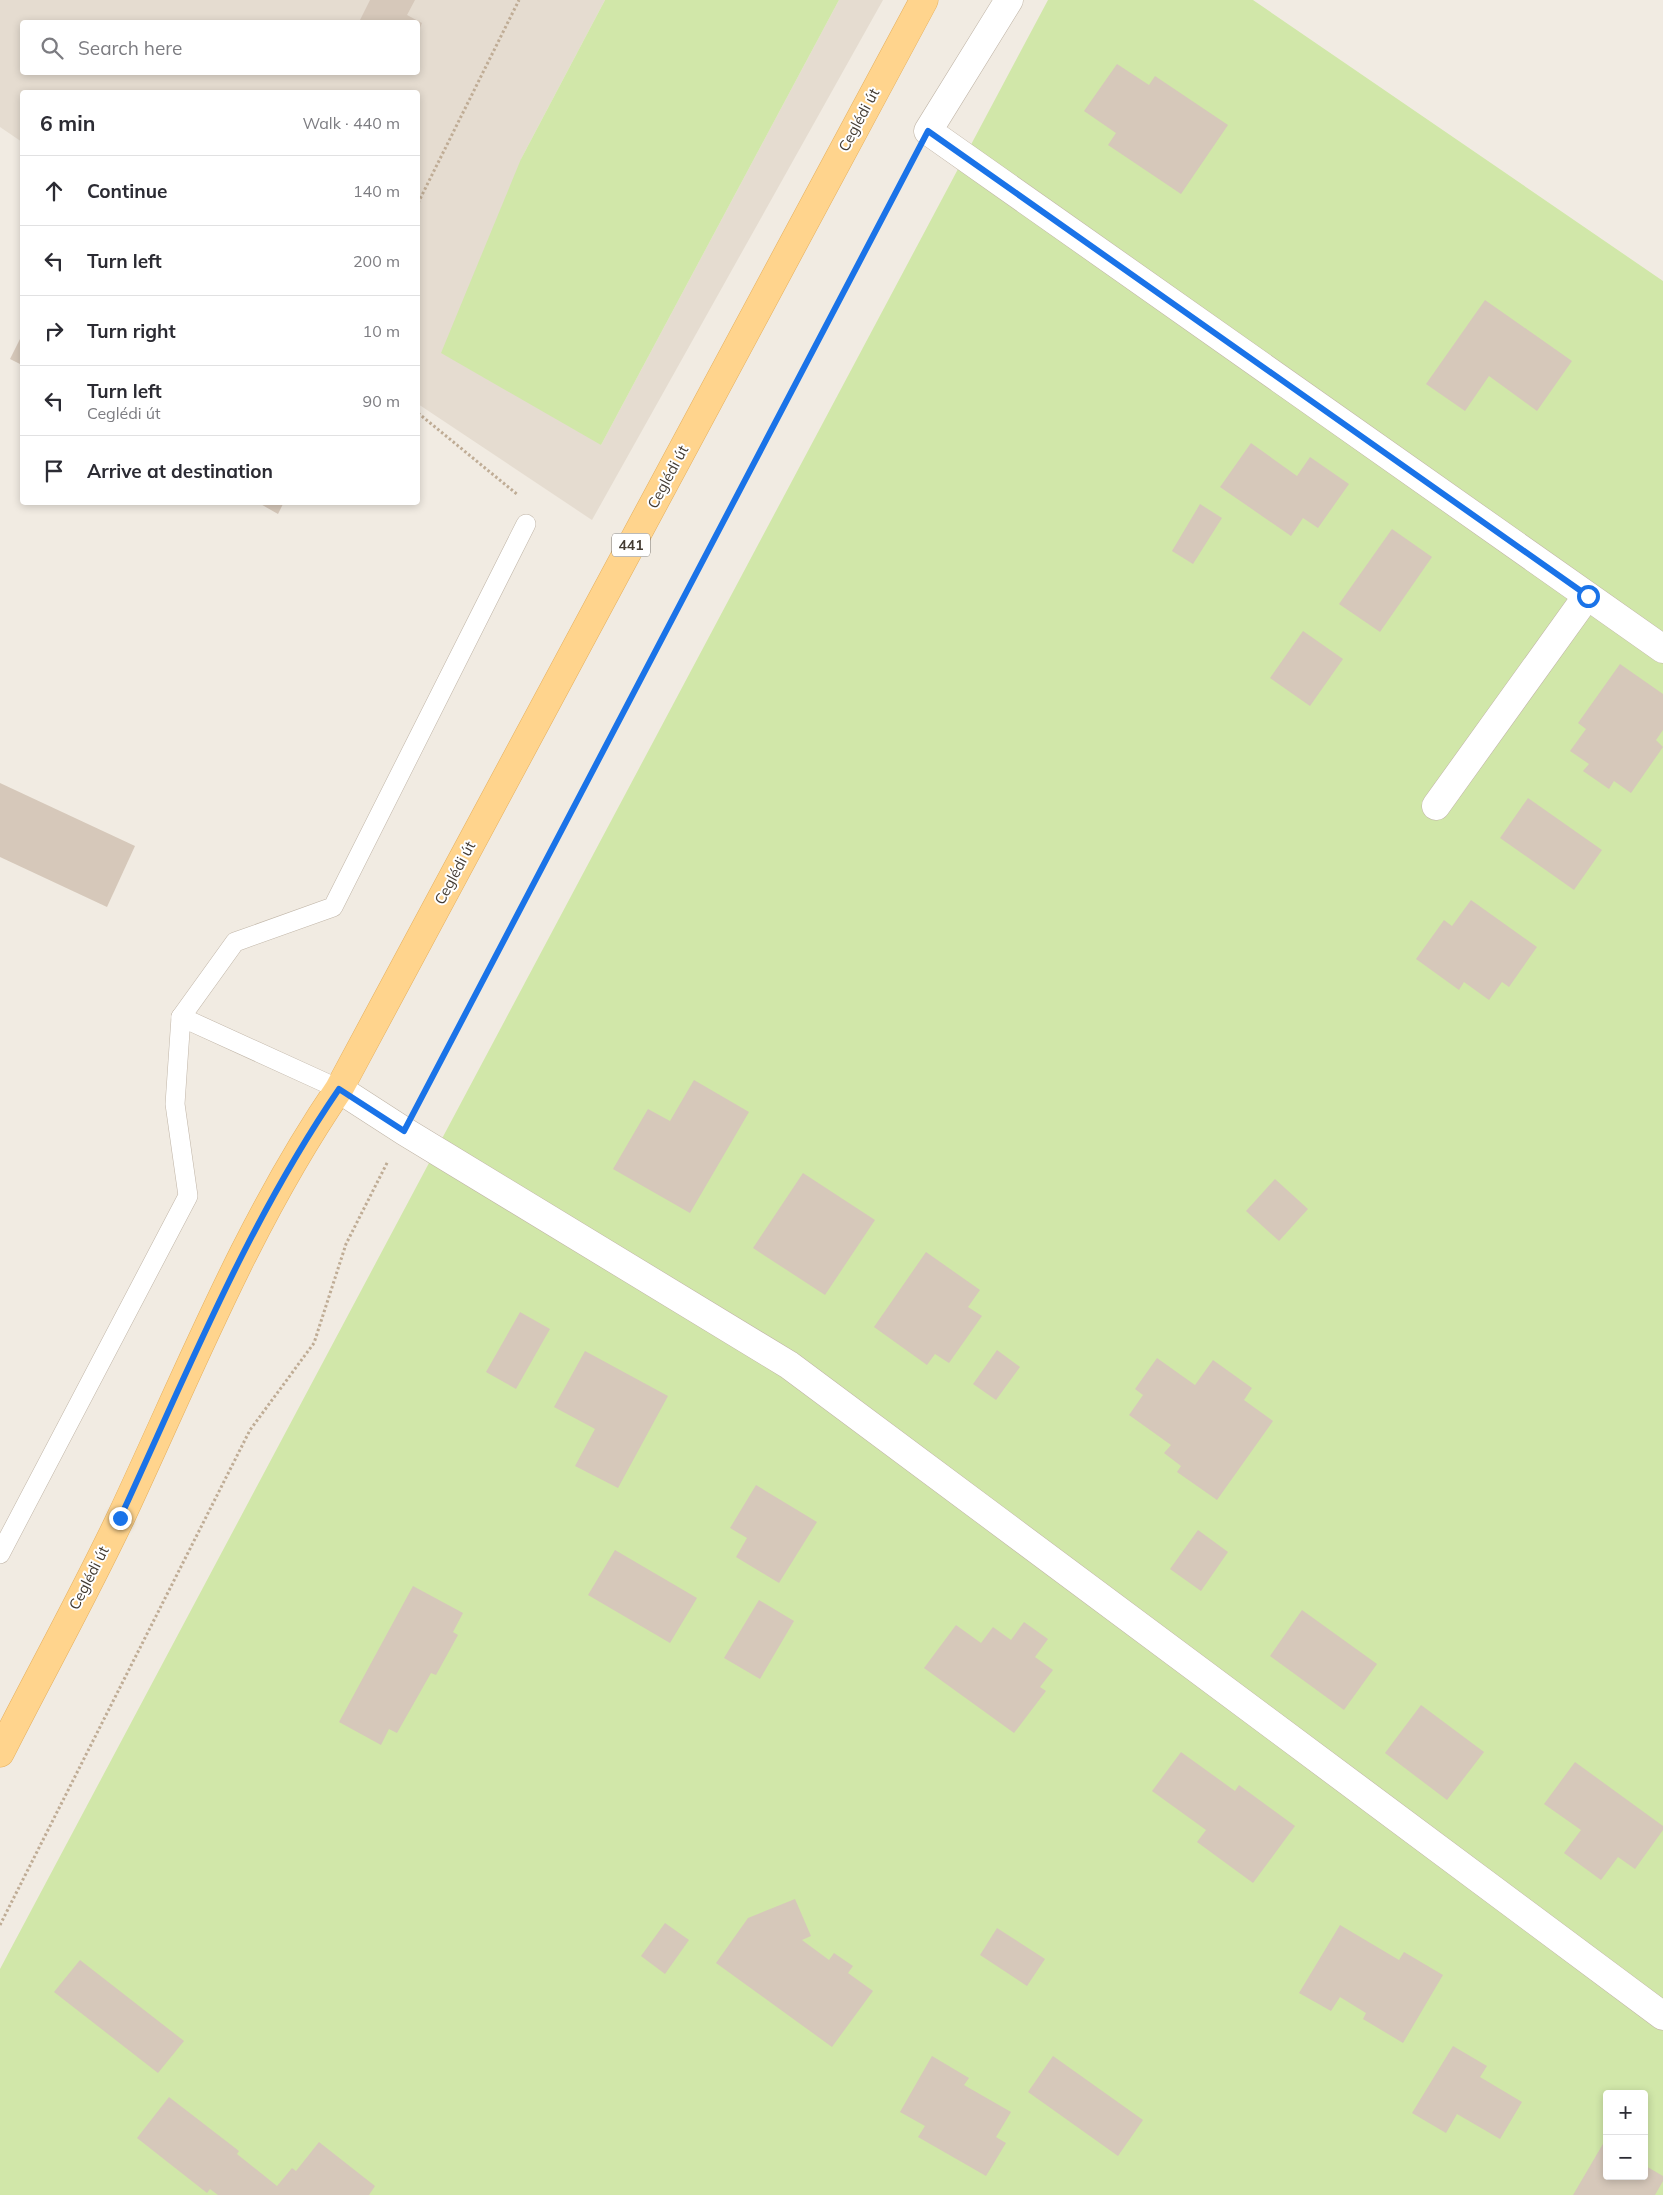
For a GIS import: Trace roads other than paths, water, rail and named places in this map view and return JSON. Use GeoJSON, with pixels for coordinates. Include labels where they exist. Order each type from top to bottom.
{"type":"FeatureCollection","features":[{"type":"Feature","properties":{"kind":"main road","name":"Ceglédi út"},"geometry":{"type":"LineString","coordinates":[[0,1753],[120,1518],[221,1300],[263,1217],[305,1139],[339,1089],[924,0]]}},
{"type":"Feature","properties":{"kind":"street"},"geometry":{"type":"LineString","coordinates":[[1009,0],[928,131],[1663,649]]}},
{"type":"Feature","properties":{"kind":"street"},"geometry":{"type":"LineString","coordinates":[[1436,806],[1588,596]]}},
{"type":"Feature","properties":{"kind":"street"},"geometry":{"type":"LineString","coordinates":[[339,1089],[404,1131],[789,1365],[1663,2016]]}},
{"type":"Feature","properties":{"kind":"lane"},"geometry":{"type":"LineString","coordinates":[[0,1554],[188,1196],[175,1104],[181,1017],[235,942],[333,907],[526,524]]}},
{"type":"Feature","properties":{"kind":"lane"},"geometry":{"type":"LineString","coordinates":[[181,1017],[339,1089]]}}]}
